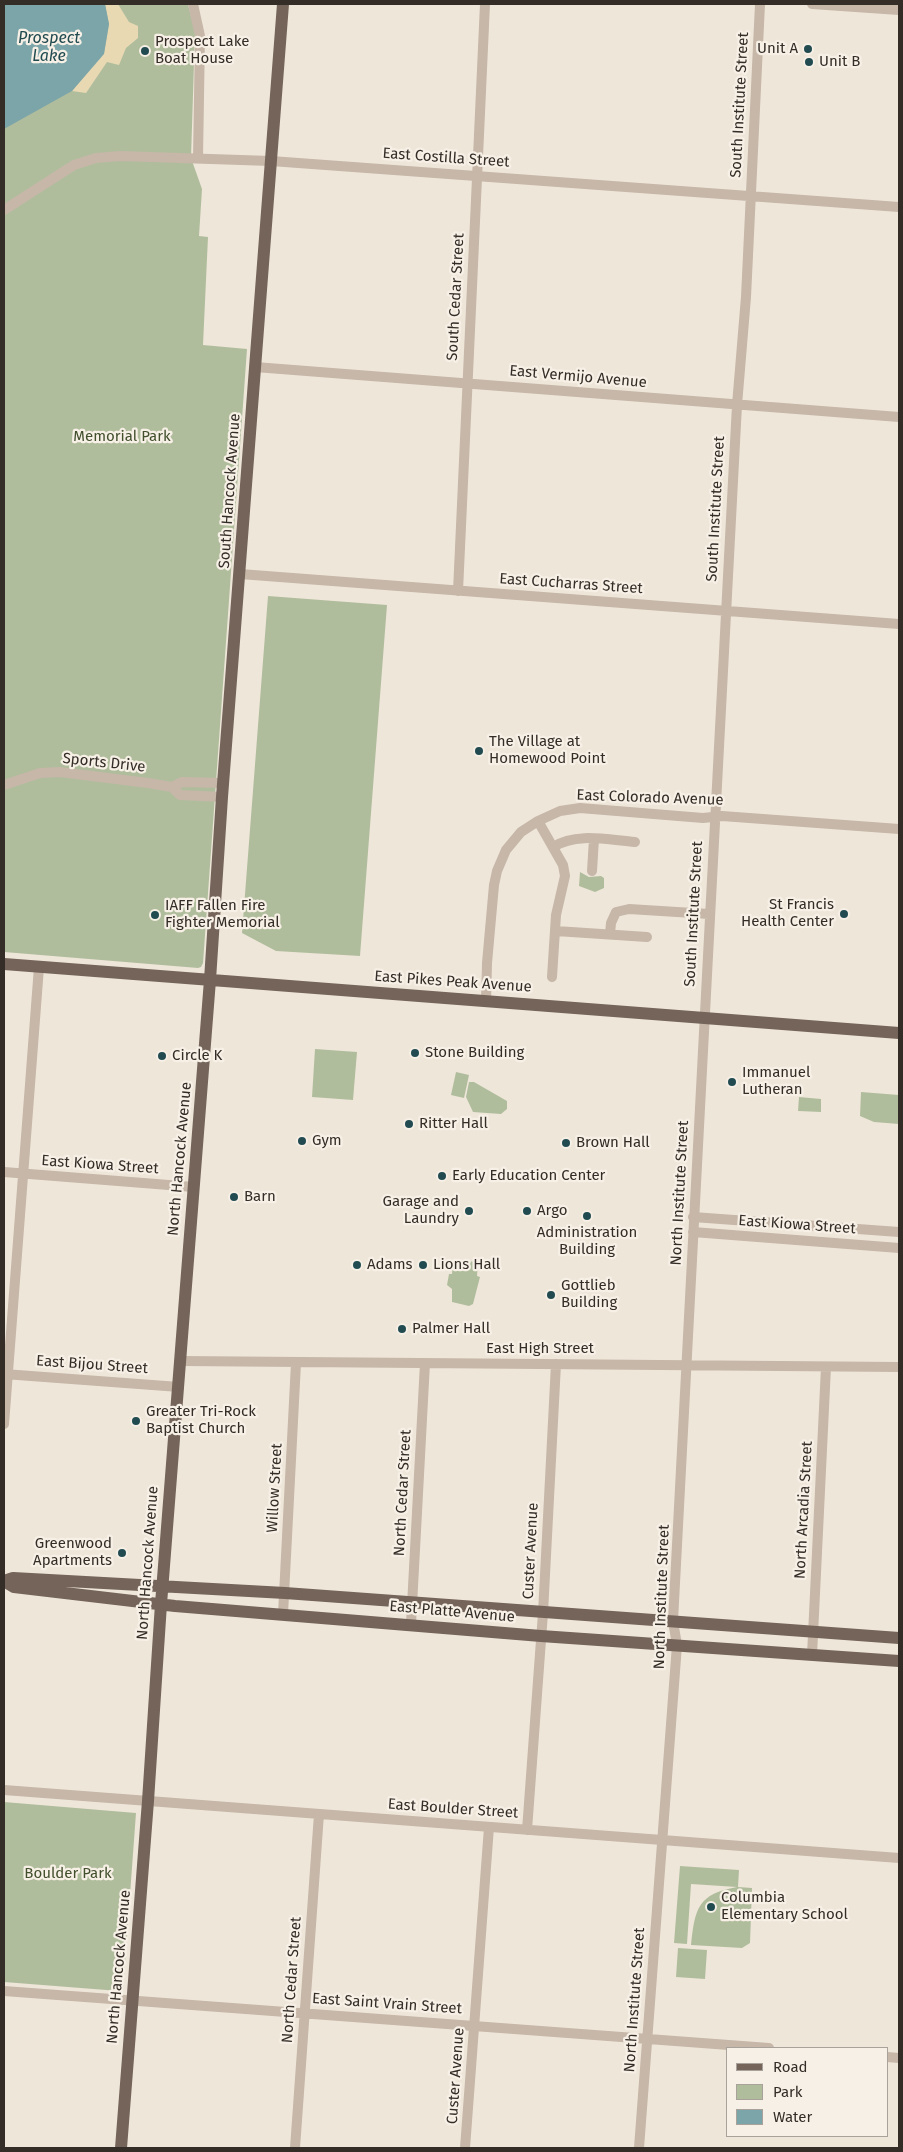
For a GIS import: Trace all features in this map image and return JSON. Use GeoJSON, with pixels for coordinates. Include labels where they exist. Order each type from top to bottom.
{"type":"FeatureCollection","features":[{"type":"Feature","properties":{"kind":"main road","name":"South Hancock Avenue"},"geometry":{"type":"LineString","coordinates":[[210,980],[223,783],[283,4]]}},
{"type":"Feature","properties":{"kind":"main road","name":"East Pikes Peak Avenue"},"geometry":{"type":"LineString","coordinates":[[4,964],[899,1033]]}},
{"type":"Feature","properties":{"kind":"main road","name":"North Hancock Avenue"},"geometry":{"type":"LineString","coordinates":[[121,2148],[148,1801],[162,1585],[210,980]]}},
{"type":"Feature","properties":{"kind":"main road","name":"East Platte Avenue"},"geometry":{"type":"LineString","coordinates":[[4,1581],[13,1578],[162,1585],[899,1638]]}},
{"type":"Feature","properties":{"kind":"main road","name":"East Platte Avenue"},"geometry":{"type":"LineString","coordinates":[[4,1581],[14,1587],[161,1604],[541,1636],[899,1661]]}},
{"type":"Feature","properties":{"kind":"street"},"geometry":{"type":"LineString","coordinates":[[193,4],[200,36],[198,158]]}},
{"type":"Feature","properties":{"kind":"street","name":"South Cedar Street"},"geometry":{"type":"LineString","coordinates":[[458,591],[485,4]]}},
{"type":"Feature","properties":{"kind":"street","name":"South Institute Street"},"geometry":{"type":"LineString","coordinates":[[704,1017],[737,405],[746,297],[760,4]]}},
{"type":"Feature","properties":{"kind":"street"},"geometry":{"type":"LineString","coordinates":[[812,4],[899,10]]}},
{"type":"Feature","properties":{"kind":"street","name":"East Costilla Street"},"geometry":{"type":"LineString","coordinates":[[4,210],[68,169],[96,158],[198,158],[271,161],[899,207]]}},
{"type":"Feature","properties":{"kind":"street","name":"East Vermijo Avenue"},"geometry":{"type":"LineString","coordinates":[[255,367],[899,416]]}},
{"type":"Feature","properties":{"kind":"street","name":"East Cucharras Street"},"geometry":{"type":"LineString","coordinates":[[240,574],[899,624]]}},
{"type":"Feature","properties":{"kind":"street","name":"Sports Drive"},"geometry":{"type":"LineString","coordinates":[[4,785],[40,773],[60,772],[148,782],[172,787],[180,795],[222,797]]}},
{"type":"Feature","properties":{"kind":"street","name":"Sports Drive"},"geometry":{"type":"LineString","coordinates":[[172,787],[182,782],[223,783]]}},
{"type":"Feature","properties":{"kind":"street","name":"East Colorado Avenue"},"geometry":{"type":"LineString","coordinates":[[486,1000],[492,900],[498,871],[506,850],[521,832],[538,821],[560,811],[580,808],[899,829]]}},
{"type":"Feature","properties":{"kind":"street"},"geometry":{"type":"LineString","coordinates":[[538,821],[562,865],[565,876],[556,915],[552,977]]}},
{"type":"Feature","properties":{"kind":"street"},"geometry":{"type":"LineString","coordinates":[[553,847],[569,840],[594,838],[635,842]]}},
{"type":"Feature","properties":{"kind":"street"},"geometry":{"type":"LineString","coordinates":[[592,872],[594,838]]}},
{"type":"Feature","properties":{"kind":"street"},"geometry":{"type":"LineString","coordinates":[[610,934],[611,923],[616,912],[629,909],[709,914]]}},
{"type":"Feature","properties":{"kind":"street"},"geometry":{"type":"LineString","coordinates":[[556,931],[647,937]]}},
{"type":"Feature","properties":{"kind":"street"},"geometry":{"type":"LineString","coordinates":[[4,1424],[6,1374],[24,1174],[39,967]]}},
{"type":"Feature","properties":{"kind":"street","name":"North Institute Street"},"geometry":{"type":"LineString","coordinates":[[639,2148],[677,1645],[673,1621],[704,1017]]}},
{"type":"Feature","properties":{"kind":"street","name":"East Kiowa Street"},"geometry":{"type":"LineString","coordinates":[[4,1172],[194,1187]]}},
{"type":"Feature","properties":{"kind":"street","name":"East Kiowa Street"},"geometry":{"type":"LineString","coordinates":[[693,1218],[899,1232]]}},
{"type":"Feature","properties":{"kind":"street","name":"East Kiowa Street"},"geometry":{"type":"LineString","coordinates":[[693,1232],[899,1248]]}},
{"type":"Feature","properties":{"kind":"street","name":"East High Street"},"geometry":{"type":"LineString","coordinates":[[181,1361],[899,1366]]}},
{"type":"Feature","properties":{"kind":"street","name":"Willow Street"},"geometry":{"type":"LineString","coordinates":[[283,1614],[296,1363]]}},
{"type":"Feature","properties":{"kind":"street","name":"North Cedar Street"},"geometry":{"type":"LineString","coordinates":[[411,1624],[425,1363]]}},
{"type":"Feature","properties":{"kind":"street","name":"Custer Avenue"},"geometry":{"type":"LineString","coordinates":[[527,1830],[541,1636],[556,1364]]}},
{"type":"Feature","properties":{"kind":"street","name":"North Arcadia Street"},"geometry":{"type":"LineString","coordinates":[[812,1655],[826,1366]]}},
{"type":"Feature","properties":{"kind":"street","name":"East Bijou Street"},"geometry":{"type":"LineString","coordinates":[[6,1374],[179,1387]]}},
{"type":"Feature","properties":{"kind":"street","name":"East Boulder Street"},"geometry":{"type":"LineString","coordinates":[[4,1790],[899,1858]]}},
{"type":"Feature","properties":{"kind":"street","name":"North Cedar Street"},"geometry":{"type":"LineString","coordinates":[[295,2148],[319,1814]]}},
{"type":"Feature","properties":{"kind":"street","name":"Custer Avenue"},"geometry":{"type":"LineString","coordinates":[[465,2148],[489,1827]]}},
{"type":"Feature","properties":{"kind":"street","name":"East Saint Vrain Street"},"geometry":{"type":"LineString","coordinates":[[4,1991],[755,2047]]}},
{"type":"Feature","properties":{"kind":"green space","name":"Memorial Park"},"geometry":{"type":"Polygon","coordinates":[[[4,4],[188,4],[195,32],[191,158],[202,189],[199,236],[208,237],[203,345],[247,349],[203,963],[198,968],[4,952],[4,4]]]}},
{"type":"Feature","properties":{"kind":"green space"},"geometry":{"type":"Polygon","coordinates":[[[268,596],[387,605],[360,956],[276,951],[242,933],[268,596]]]}},
{"type":"Feature","properties":{"kind":"green space"},"geometry":{"type":"Polygon","coordinates":[[[580,872],[589,877],[601,876],[604,878],[604,888],[595,892],[579,886],[580,872]]]}},
{"type":"Feature","properties":{"kind":"green space"},"geometry":{"type":"Polygon","coordinates":[[[315,1049],[357,1052],[353,1100],[312,1097],[315,1049]]]}},
{"type":"Feature","properties":{"kind":"green space"},"geometry":{"type":"Polygon","coordinates":[[[456,1072],[469,1075],[464,1098],[451,1095],[456,1072]]]}},
{"type":"Feature","properties":{"kind":"green space"},"geometry":{"type":"Polygon","coordinates":[[[469,1082],[474,1082],[507,1101],[507,1109],[501,1114],[473,1112],[466,1097],[469,1082]]]}},
{"type":"Feature","properties":{"kind":"green space"},"geometry":{"type":"Polygon","coordinates":[[[861,1092],[899,1095],[899,1124],[874,1122],[860,1116],[861,1092]]]}},
{"type":"Feature","properties":{"kind":"green space"},"geometry":{"type":"Polygon","coordinates":[[[799,1097],[821,1099],[821,1112],[798,1111],[799,1097]]]}},
{"type":"Feature","properties":{"kind":"green space"},"geometry":{"type":"Polygon","coordinates":[[[453,1260],[478,1262],[477,1276],[480,1277],[473,1304],[469,1306],[452,1302],[452,1289],[447,1285],[449,1274],[452,1274],[453,1260]]]}},
{"type":"Feature","properties":{"kind":"green space","name":"Boulder Park"},"geometry":{"type":"Polygon","coordinates":[[[4,1802],[136,1813],[123,1990],[4,1982],[4,1802]]]}},
{"type":"Feature","properties":{"kind":"green space"},"geometry":{"type":"Polygon","coordinates":[[[680,1866],[739,1870],[738,1887],[752,1888],[750,1943],[742,1948],[691,1945],[694,1921],[701,1905],[714,1894],[737,1887],[691,1884],[687,1944],[674,1943],[680,1866]]]}},
{"type":"Feature","properties":{"kind":"green space"},"geometry":{"type":"Polygon","coordinates":[[[678,1948],[707,1950],[705,1979],[676,1977],[678,1948]]]}},
{"type":"Feature","properties":{"kind":"sand"},"geometry":{"type":"Polygon","coordinates":[[[105,4],[118,4],[129,22],[138,26],[138,38],[126,48],[119,65],[107,62],[86,93],[72,91],[104,53],[109,24],[105,4]]]}},
{"type":"Feature","properties":{"kind":"water","name":"Prospect Lake"},"geometry":{"type":"Polygon","coordinates":[[[4,4],[105,4],[109,24],[104,54],[72,91],[4,129],[4,4]]]}},
{"type":"Feature","properties":{"kind":"place","name":"Unit A"},"geometry":{"type":"Point","coordinates":[808,49]}},
{"type":"Feature","properties":{"kind":"place","name":"Prospect Lake Boat House"},"geometry":{"type":"Point","coordinates":[145,51]}},
{"type":"Feature","properties":{"kind":"place","name":"Unit B"},"geometry":{"type":"Point","coordinates":[809,62]}},
{"type":"Feature","properties":{"kind":"place","name":"The Village at Homewood Point"},"geometry":{"type":"Point","coordinates":[479,751]}},
{"type":"Feature","properties":{"kind":"place","name":"St Francis Health Center"},"geometry":{"type":"Point","coordinates":[844,914]}},
{"type":"Feature","properties":{"kind":"place","name":"IAFF Fallen Fire Fighter Memorial"},"geometry":{"type":"Point","coordinates":[155,915]}},
{"type":"Feature","properties":{"kind":"place","name":"Stone Building"},"geometry":{"type":"Point","coordinates":[415,1053]}},
{"type":"Feature","properties":{"kind":"place","name":"Circle K"},"geometry":{"type":"Point","coordinates":[162,1056]}},
{"type":"Feature","properties":{"kind":"place","name":"Immanuel Lutheran"},"geometry":{"type":"Point","coordinates":[732,1082]}},
{"type":"Feature","properties":{"kind":"place","name":"Ritter Hall"},"geometry":{"type":"Point","coordinates":[409,1124]}},
{"type":"Feature","properties":{"kind":"place","name":"Gym"},"geometry":{"type":"Point","coordinates":[302,1141]}},
{"type":"Feature","properties":{"kind":"place","name":"Brown Hall"},"geometry":{"type":"Point","coordinates":[566,1143]}},
{"type":"Feature","properties":{"kind":"place","name":"Early Education Center"},"geometry":{"type":"Point","coordinates":[442,1176]}},
{"type":"Feature","properties":{"kind":"place","name":"Barn"},"geometry":{"type":"Point","coordinates":[234,1197]}},
{"type":"Feature","properties":{"kind":"place","name":"Garage and Laundry"},"geometry":{"type":"Point","coordinates":[469,1211]}},
{"type":"Feature","properties":{"kind":"place","name":"Argo"},"geometry":{"type":"Point","coordinates":[527,1211]}},
{"type":"Feature","properties":{"kind":"place","name":"Administration Building"},"geometry":{"type":"Point","coordinates":[587,1216]}},
{"type":"Feature","properties":{"kind":"place","name":"Adams"},"geometry":{"type":"Point","coordinates":[357,1265]}},
{"type":"Feature","properties":{"kind":"place","name":"Lions Hall"},"geometry":{"type":"Point","coordinates":[423,1265]}},
{"type":"Feature","properties":{"kind":"place","name":"Gottlieb Building"},"geometry":{"type":"Point","coordinates":[551,1295]}},
{"type":"Feature","properties":{"kind":"place","name":"Palmer Hall"},"geometry":{"type":"Point","coordinates":[402,1329]}},
{"type":"Feature","properties":{"kind":"place","name":"Greater Tri-Rock Baptist Church"},"geometry":{"type":"Point","coordinates":[136,1421]}},
{"type":"Feature","properties":{"kind":"place","name":"Greenwood Apartments"},"geometry":{"type":"Point","coordinates":[122,1553]}},
{"type":"Feature","properties":{"kind":"place","name":"Columbia Elementary School"},"geometry":{"type":"Point","coordinates":[711,1907]}}]}
